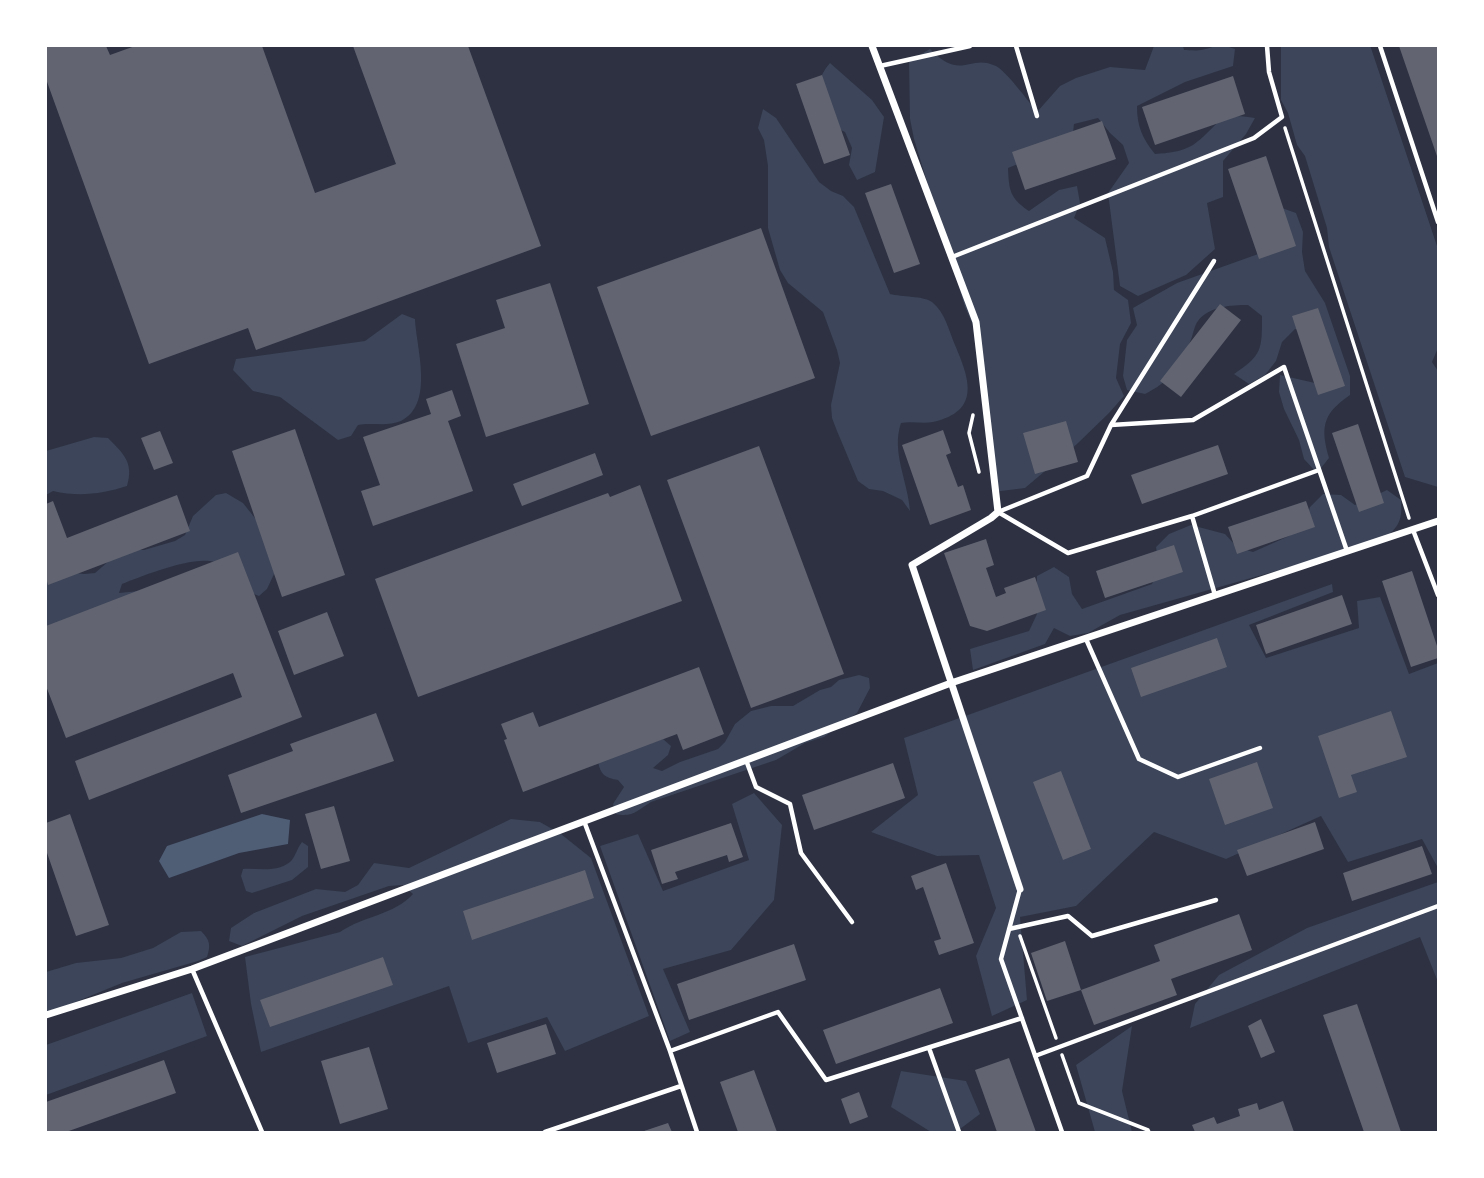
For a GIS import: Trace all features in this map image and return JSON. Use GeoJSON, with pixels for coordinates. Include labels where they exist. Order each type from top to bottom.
{"type":"FeatureCollection","features":[{"type":"Feature","properties":{"kind":"street"},"geometry":{"type":"LineString","coordinates":[[872,46],[976,322],[998,512],[912,565],[1020,889]]}},
{"type":"Feature","properties":{"kind":"street"},"geometry":{"type":"LineString","coordinates":[[46,1015],[192,969],[951,683],[1438,521]]}},
{"type":"Feature","properties":{"kind":"lane"},"geometry":{"type":"LineString","coordinates":[[880,66],[970,46]]}},
{"type":"Feature","properties":{"kind":"lane"},"geometry":{"type":"LineString","coordinates":[[1016,46],[1037,116]]}},
{"type":"Feature","properties":{"kind":"lane"},"geometry":{"type":"LineString","coordinates":[[952,257],[1254,138],[1282,117],[1269,72],[1267,46]]}},
{"type":"Feature","properties":{"kind":"lane"},"geometry":{"type":"LineString","coordinates":[[1380,46],[1438,222]]}},
{"type":"Feature","properties":{"kind":"lane"},"geometry":{"type":"LineString","coordinates":[[998,512],[1087,476],[1111,425],[1214,261]]}},
{"type":"Feature","properties":{"kind":"lane"},"geometry":{"type":"LineString","coordinates":[[1111,425],[1193,420],[1284,367],[1347,552]]}},
{"type":"Feature","properties":{"kind":"lane"},"geometry":{"type":"LineString","coordinates":[[998,512],[1068,553],[1192,516],[1319,470]]}},
{"type":"Feature","properties":{"kind":"lane"},"geometry":{"type":"LineString","coordinates":[[1192,516],[1215,595]]}},
{"type":"Feature","properties":{"kind":"lane"},"geometry":{"type":"LineString","coordinates":[[1413,530],[1438,595]]}},
{"type":"Feature","properties":{"kind":"lane"},"geometry":{"type":"LineString","coordinates":[[1085,638],[1139,759],[1178,777],[1260,748]]}},
{"type":"Feature","properties":{"kind":"lane"},"geometry":{"type":"LineString","coordinates":[[746,760],[756,787],[790,804],[801,853],[852,922]]}},
{"type":"Feature","properties":{"kind":"lane"},"geometry":{"type":"LineString","coordinates":[[584,821],[670,1051],[697,1132]]}},
{"type":"Feature","properties":{"kind":"lane"},"geometry":{"type":"LineString","coordinates":[[1020,889],[1001,959],[1062,1132]]}},
{"type":"Feature","properties":{"kind":"lane"},"geometry":{"type":"LineString","coordinates":[[1009,929],[1068,916],[1092,936],[1216,900]]}},
{"type":"Feature","properties":{"kind":"lane"},"geometry":{"type":"LineString","coordinates":[[1035,1056],[1438,906]]}},
{"type":"Feature","properties":{"kind":"lane"},"geometry":{"type":"LineString","coordinates":[[192,969],[262,1132]]}},
{"type":"Feature","properties":{"kind":"lane"},"geometry":{"type":"LineString","coordinates":[[670,1051],[778,1012],[826,1080],[1022,1018]]}},
{"type":"Feature","properties":{"kind":"lane"},"geometry":{"type":"LineString","coordinates":[[928,1047],[959,1132]]}},
{"type":"Feature","properties":{"kind":"lane"},"geometry":{"type":"LineString","coordinates":[[545,1132],[681,1086]]}},
{"type":"Feature","properties":{"kind":"path"},"geometry":{"type":"LineString","coordinates":[[1282,117],[1413,530]]}},
{"type":"Feature","properties":{"kind":"shaded area"},"geometry":{"type":"Polygon","coordinates":[[[1221,45],[1235,49],[1233,66],[1185,82],[1137,106],[1141,132],[1155,154],[1174,152],[1193,145],[1225,118],[1255,118],[1246,134],[1223,161],[1223,197],[1207,203],[1215,249],[1186,275],[1138,296],[1120,286],[1108,193],[1129,163],[1123,145],[1098,118],[1074,124],[1072,142],[1008,168],[1012,193],[1029,211],[1059,190],[1077,186],[1080,203],[1074,218],[1105,238],[1114,290],[1128,300],[1131,323],[1120,344],[1116,378],[1124,396],[1077,444],[1025,488],[993,492],[973,325],[965,307],[914,139],[910,119],[909,61],[930,49],[950,64],[979,62],[996,66],[1037,112],[1060,86],[1076,78],[1110,67],[1145,70],[1154,46],[1183,46],[1184,50],[1197,50],[1221,45]]]}},
{"type":"Feature","properties":{"kind":"shaded area"},"geometry":{"type":"Polygon","coordinates":[[[1281,46],[1371,48],[1438,249],[1438,348],[1432,362],[1438,371],[1438,487],[1405,477],[1329,247],[1327,228],[1305,156],[1297,145],[1288,113],[1281,100],[1281,46]]]}},
{"type":"Feature","properties":{"kind":"shaded area"},"geometry":{"type":"Polygon","coordinates":[[[830,63],[872,100],[884,117],[875,172],[857,180],[849,165],[852,148],[845,132],[812,117],[819,82],[830,63]]]}},
{"type":"Feature","properties":{"kind":"shaded area"},"geometry":{"type":"Polygon","coordinates":[[[763,109],[776,118],[819,182],[843,196],[854,207],[890,294],[932,302],[943,316],[960,357],[968,392],[959,410],[949,417],[933,422],[901,423],[898,434],[899,456],[910,511],[902,500],[883,491],[869,489],[858,481],[832,418],[831,405],[840,363],[837,350],[823,312],[788,283],[780,270],[768,228],[768,166],[764,140],[758,128],[763,109]]]}},
{"type":"Feature","properties":{"kind":"shaded area"},"geometry":{"type":"Polygon","coordinates":[[[1279,207],[1296,213],[1303,232],[1305,271],[1325,303],[1350,376],[1350,395],[1334,408],[1326,422],[1325,437],[1329,458],[1317,473],[1304,459],[1279,392],[1280,375],[1315,383],[1313,333],[1295,329],[1282,342],[1276,361],[1265,375],[1249,384],[1234,374],[1250,362],[1258,351],[1262,337],[1262,316],[1248,305],[1221,307],[1208,312],[1198,321],[1183,359],[1161,384],[1145,394],[1127,390],[1123,376],[1127,340],[1137,325],[1133,308],[1177,283],[1261,253],[1279,207]]]}},
{"type":"Feature","properties":{"kind":"shaded area"},"geometry":{"type":"Polygon","coordinates":[[[402,314],[415,319],[421,389],[418,402],[411,413],[396,423],[358,425],[351,436],[338,440],[280,397],[253,391],[233,370],[236,359],[365,341],[402,314]]]}},
{"type":"Feature","properties":{"kind":"shaded area"},"geometry":{"type":"Polygon","coordinates":[[[94,437],[108,438],[123,454],[129,471],[127,486],[90,494],[53,491],[46,495],[46,451],[94,437]]]}},
{"type":"Feature","properties":{"kind":"shaded area"},"geometry":{"type":"Polygon","coordinates":[[[1387,490],[1401,500],[1401,514],[1394,529],[1379,542],[1120,615],[1088,633],[1070,636],[1054,628],[1045,644],[973,670],[970,649],[1029,631],[1037,614],[1037,576],[1054,567],[1069,577],[1072,594],[1082,609],[1152,584],[1159,567],[1156,547],[1169,534],[1191,525],[1225,534],[1237,547],[1253,552],[1289,536],[1304,525],[1310,507],[1323,494],[1341,495],[1355,505],[1387,490]]]}},
{"type":"Feature","properties":{"kind":"shaded area"},"geometry":{"type":"Polygon","coordinates":[[[226,493],[243,503],[262,527],[275,572],[267,589],[259,596],[248,590],[221,565],[212,561],[187,563],[122,584],[119,593],[139,591],[46,644],[46,574],[60,571],[95,573],[110,560],[134,550],[144,550],[175,541],[185,535],[193,516],[216,495],[226,493]]]}},
{"type":"Feature","properties":{"kind":"shaded area"},"geometry":{"type":"Polygon","coordinates":[[[1332,584],[1333,592],[1249,625],[1266,658],[1359,628],[1357,601],[1380,597],[1409,674],[1438,663],[1438,868],[1422,839],[1348,862],[1321,816],[1226,859],[1154,832],[1076,906],[1020,917],[1027,1000],[992,1016],[976,956],[996,908],[979,855],[937,856],[871,832],[918,795],[904,738],[1332,584]]]}},
{"type":"Feature","properties":{"kind":"shaded area"},"geometry":{"type":"Polygon","coordinates":[[[859,675],[869,678],[870,688],[857,713],[824,737],[805,743],[776,760],[651,802],[631,814],[616,814],[613,804],[624,787],[618,780],[604,775],[598,761],[663,739],[671,746],[668,755],[653,768],[662,771],[718,749],[735,724],[751,711],[771,706],[793,706],[820,690],[831,687],[839,680],[859,675]]]}},
{"type":"Feature","properties":{"kind":"shaded area"},"geometry":{"type":"Polygon","coordinates":[[[754,793],[782,825],[774,900],[731,950],[663,969],[690,1032],[670,1041],[600,846],[638,834],[663,891],[749,860],[732,804],[754,793]]]}},
{"type":"Feature","properties":{"kind":"shaded area"},"geometry":{"type":"Polygon","coordinates":[[[262,814],[290,820],[288,844],[239,853],[169,878],[159,861],[167,846],[262,814]]]}},
{"type":"Feature","properties":{"kind":"shaded area"},"geometry":{"type":"Polygon","coordinates":[[[511,819],[540,822],[561,834],[591,858],[649,1016],[565,1051],[547,1017],[468,1043],[449,986],[261,1052],[245,957],[340,932],[397,907],[413,894],[403,885],[389,886],[302,916],[242,946],[229,941],[231,928],[254,913],[316,889],[345,892],[358,885],[374,863],[409,868],[511,819]]]}},
{"type":"Feature","properties":{"kind":"shaded area"},"geometry":{"type":"Polygon","coordinates":[[[302,842],[308,846],[308,867],[292,880],[252,893],[246,891],[241,876],[243,869],[273,869],[285,865],[292,860],[302,842]]]}},
{"type":"Feature","properties":{"kind":"shaded area"},"geometry":{"type":"Polygon","coordinates":[[[1438,882],[1438,982],[1420,937],[1190,1028],[1195,1004],[1219,975],[1307,928],[1438,882]]]}},
{"type":"Feature","properties":{"kind":"shaded area"},"geometry":{"type":"Polygon","coordinates":[[[201,931],[209,943],[207,957],[122,983],[46,1014],[46,972],[76,963],[121,958],[153,948],[181,932],[201,931]]]}},
{"type":"Feature","properties":{"kind":"shaded area"},"geometry":{"type":"Polygon","coordinates":[[[192,993],[207,1036],[46,1095],[46,1045],[192,993]]]}},
{"type":"Feature","properties":{"kind":"shaded area"},"geometry":{"type":"Polygon","coordinates":[[[1132,1026],[1122,1091],[1132,1132],[1095,1132],[1076,1065],[1132,1026]]]}},
{"type":"Feature","properties":{"kind":"shaded area"},"geometry":{"type":"Polygon","coordinates":[[[901,1071],[966,1081],[980,1114],[956,1132],[931,1132],[891,1107],[901,1071]]]}},
{"type":"Feature","properties":{"kind":"building"},"geometry":{"type":"Polygon","coordinates":[[[46,46],[106,46],[110,55],[135,46],[262,46],[315,193],[396,164],[353,46],[468,46],[541,246],[256,350],[248,328],[149,364],[46,79],[46,46]]]}},
{"type":"Feature","properties":{"kind":"building"},"geometry":{"type":"Polygon","coordinates":[[[1399,46],[1438,46],[1438,159],[1399,46]]]}},
{"type":"Feature","properties":{"kind":"building"},"geometry":{"type":"Polygon","coordinates":[[[822,75],[850,155],[824,164],[796,84],[822,75]]]}},
{"type":"Feature","properties":{"kind":"building"},"geometry":{"type":"Polygon","coordinates":[[[1233,76],[1245,114],[1155,145],[1142,107],[1233,76]]]}},
{"type":"Feature","properties":{"kind":"building"},"geometry":{"type":"Polygon","coordinates":[[[1102,121],[1116,159],[1025,190],[1012,152],[1102,121]]]}},
{"type":"Feature","properties":{"kind":"building"},"geometry":{"type":"Polygon","coordinates":[[[1266,156],[1296,246],[1259,259],[1228,169],[1266,156]]]}},
{"type":"Feature","properties":{"kind":"building"},"geometry":{"type":"Polygon","coordinates":[[[891,184],[920,264],[894,273],[865,193],[891,184]]]}},
{"type":"Feature","properties":{"kind":"building"},"geometry":{"type":"Polygon","coordinates":[[[761,228],[815,378],[651,436],[597,287],[761,228]]]}},
{"type":"Feature","properties":{"kind":"building"},"geometry":{"type":"Polygon","coordinates":[[[550,283],[589,404],[486,437],[456,344],[505,328],[496,300],[550,283]]]}},
{"type":"Feature","properties":{"kind":"building"},"geometry":{"type":"Polygon","coordinates":[[[1220,304],[1241,320],[1181,397],[1160,381],[1220,304]]]}},
{"type":"Feature","properties":{"kind":"building"},"geometry":{"type":"Polygon","coordinates":[[[1318,308],[1345,386],[1318,395],[1292,316],[1318,308]]]}},
{"type":"Feature","properties":{"kind":"building"},"geometry":{"type":"Polygon","coordinates":[[[452,390],[461,416],[448,421],[473,491],[373,526],[361,491],[380,485],[363,437],[431,414],[426,399],[452,390]]]}},
{"type":"Feature","properties":{"kind":"building"},"geometry":{"type":"Polygon","coordinates":[[[1066,421],[1078,462],[1035,474],[1023,433],[1066,421]]]}},
{"type":"Feature","properties":{"kind":"building"},"geometry":{"type":"Polygon","coordinates":[[[1358,424],[1384,503],[1359,512],[1332,433],[1358,424]]]}},
{"type":"Feature","properties":{"kind":"building"},"geometry":{"type":"Polygon","coordinates":[[[295,429],[345,575],[282,597],[232,451],[295,429]]]}},
{"type":"Feature","properties":{"kind":"building"},"geometry":{"type":"Polygon","coordinates":[[[943,430],[951,453],[946,455],[958,487],[963,485],[971,510],[930,525],[902,445],[943,430]]]}},
{"type":"Feature","properties":{"kind":"building"},"geometry":{"type":"Polygon","coordinates":[[[160,431],[173,463],[154,470],[141,438],[160,431]]]}},
{"type":"Feature","properties":{"kind":"building"},"geometry":{"type":"Polygon","coordinates":[[[1218,445],[1228,474],[1142,504],[1131,475],[1218,445]]]}},
{"type":"Feature","properties":{"kind":"building"},"geometry":{"type":"Polygon","coordinates":[[[759,446],[844,674],[751,708],[667,480],[759,446]]]}},
{"type":"Feature","properties":{"kind":"building"},"geometry":{"type":"Polygon","coordinates":[[[595,453],[603,475],[522,506],[513,484],[595,453]]]}},
{"type":"Feature","properties":{"kind":"building"},"geometry":{"type":"Polygon","coordinates":[[[640,485],[682,601],[418,697],[375,579],[608,493],[610,497],[640,485]]]}},
{"type":"Feature","properties":{"kind":"building"},"geometry":{"type":"Polygon","coordinates":[[[177,495],[190,531],[48,585],[46,504],[53,501],[67,538],[177,495]]]}},
{"type":"Feature","properties":{"kind":"building"},"geometry":{"type":"Polygon","coordinates":[[[1306,501],[1315,527],[1237,554],[1228,527],[1306,501]]]}},
{"type":"Feature","properties":{"kind":"building"},"geometry":{"type":"Polygon","coordinates":[[[986,539],[994,565],[986,568],[996,597],[1006,593],[1004,588],[1035,577],[1046,610],[987,631],[970,626],[944,553],[986,539]]]}},
{"type":"Feature","properties":{"kind":"building"},"geometry":{"type":"Polygon","coordinates":[[[1174,545],[1183,572],[1105,598],[1096,571],[1174,545]]]}},
{"type":"Feature","properties":{"kind":"building"},"geometry":{"type":"Polygon","coordinates":[[[238,552],[302,717],[89,800],[75,761],[242,697],[233,673],[66,738],[46,686],[46,626],[238,552]]]}},
{"type":"Feature","properties":{"kind":"building"},"geometry":{"type":"Polygon","coordinates":[[[1412,571],[1438,649],[1438,658],[1411,667],[1382,581],[1412,571]]]}},
{"type":"Feature","properties":{"kind":"building"},"geometry":{"type":"Polygon","coordinates":[[[1342,595],[1352,624],[1266,654],[1256,625],[1342,595]]]}},
{"type":"Feature","properties":{"kind":"building"},"geometry":{"type":"Polygon","coordinates":[[[327,612],[344,656],[294,675],[278,631],[327,612]]]}},
{"type":"Feature","properties":{"kind":"building"},"geometry":{"type":"Polygon","coordinates":[[[1217,638],[1227,667],[1141,697],[1131,668],[1217,638]]]}},
{"type":"Feature","properties":{"kind":"building"},"geometry":{"type":"Polygon","coordinates":[[[699,667],[724,734],[683,750],[677,734],[523,792],[501,724],[533,712],[539,727],[699,667]]]}},
{"type":"Feature","properties":{"kind":"building"},"geometry":{"type":"Polygon","coordinates":[[[1391,711],[1407,757],[1351,775],[1357,792],[1339,798],[1318,736],[1391,711]]]}},
{"type":"Feature","properties":{"kind":"building"},"geometry":{"type":"Polygon","coordinates":[[[376,713],[394,761],[241,813],[228,775],[293,751],[290,744],[376,713]]]}},
{"type":"Feature","properties":{"kind":"building"},"geometry":{"type":"Polygon","coordinates":[[[1257,762],[1273,808],[1225,825],[1209,779],[1257,762]]]}},
{"type":"Feature","properties":{"kind":"building"},"geometry":{"type":"Polygon","coordinates":[[[893,763],[905,798],[814,830],[802,795],[893,763]]]}},
{"type":"Feature","properties":{"kind":"building"},"geometry":{"type":"Polygon","coordinates":[[[1061,771],[1091,849],[1063,860],[1033,782],[1061,771]]]}},
{"type":"Feature","properties":{"kind":"building"},"geometry":{"type":"Polygon","coordinates":[[[334,806],[350,861],[321,869],[305,814],[334,806]]]}},
{"type":"Feature","properties":{"kind":"building"},"geometry":{"type":"Polygon","coordinates":[[[70,814],[109,925],[76,936],[46,850],[46,823],[70,814]]]}},
{"type":"Feature","properties":{"kind":"building"},"geometry":{"type":"Polygon","coordinates":[[[1315,822],[1324,849],[1247,876],[1237,850],[1315,822]]]}},
{"type":"Feature","properties":{"kind":"building"},"geometry":{"type":"Polygon","coordinates":[[[731,823],[743,857],[729,862],[727,855],[675,872],[678,879],[662,884],[651,850],[731,823]]]}},
{"type":"Feature","properties":{"kind":"building"},"geometry":{"type":"Polygon","coordinates":[[[1422,846],[1432,874],[1352,901],[1343,873],[1422,846]]]}},
{"type":"Feature","properties":{"kind":"building"},"geometry":{"type":"Polygon","coordinates":[[[946,863],[974,943],[939,955],[934,941],[941,939],[923,887],[916,890],[911,876],[946,863]]]}},
{"type":"Feature","properties":{"kind":"building"},"geometry":{"type":"Polygon","coordinates":[[[585,870],[594,898],[472,940],[463,911],[585,870]]]}},
{"type":"Feature","properties":{"kind":"building"},"geometry":{"type":"Polygon","coordinates":[[[1239,914],[1252,950],[1171,979],[1177,995],[1094,1025],[1081,990],[1160,961],[1154,945],[1239,914]]]}},
{"type":"Feature","properties":{"kind":"building"},"geometry":{"type":"Polygon","coordinates":[[[1065,941],[1081,990],[1047,1001],[1031,953],[1065,941]]]}},
{"type":"Feature","properties":{"kind":"building"},"geometry":{"type":"Polygon","coordinates":[[[794,944],[806,980],[689,1020],[677,984],[794,944]]]}},
{"type":"Feature","properties":{"kind":"building"},"geometry":{"type":"Polygon","coordinates":[[[383,957],[393,985],[270,1027],[260,1000],[383,957]]]}},
{"type":"Feature","properties":{"kind":"building"},"geometry":{"type":"Polygon","coordinates":[[[940,988],[953,1023],[836,1064],[823,1030],[940,988]]]}},
{"type":"Feature","properties":{"kind":"building"},"geometry":{"type":"Polygon","coordinates":[[[1357,1004],[1401,1132],[1364,1132],[1323,1015],[1357,1004]]]}},
{"type":"Feature","properties":{"kind":"building"},"geometry":{"type":"Polygon","coordinates":[[[1261,1019],[1275,1052],[1261,1058],[1248,1026],[1261,1019]]]}},
{"type":"Feature","properties":{"kind":"building"},"geometry":{"type":"Polygon","coordinates":[[[546,1024],[556,1054],[497,1073],[487,1043],[546,1024]]]}},
{"type":"Feature","properties":{"kind":"building"},"geometry":{"type":"Polygon","coordinates":[[[369,1047],[388,1109],[340,1124],[321,1061],[369,1047]]]}},
{"type":"Feature","properties":{"kind":"building"},"geometry":{"type":"Polygon","coordinates":[[[1009,1058],[1036,1132],[997,1132],[975,1070],[1009,1058]]]}},
{"type":"Feature","properties":{"kind":"building"},"geometry":{"type":"Polygon","coordinates":[[[164,1060],[176,1093],[66,1132],[46,1132],[46,1102],[164,1060]]]}},
{"type":"Feature","properties":{"kind":"building"},"geometry":{"type":"Polygon","coordinates":[[[754,1070],[777,1132],[738,1132],[720,1082],[754,1070]]]}},
{"type":"Feature","properties":{"kind":"building"},"geometry":{"type":"Polygon","coordinates":[[[859,1092],[868,1117],[850,1124],[841,1099],[859,1092]]]}},
{"type":"Feature","properties":{"kind":"building"},"geometry":{"type":"Polygon","coordinates":[[[1283,1101],[1294,1132],[1195,1132],[1192,1125],[1214,1117],[1217,1124],[1240,1116],[1238,1109],[1257,1103],[1259,1110],[1283,1101]]]}},
{"type":"Feature","properties":{"kind":"building"},"geometry":{"type":"Polygon","coordinates":[[[668,1123],[672,1132],[641,1132],[668,1123]]]}}]}
